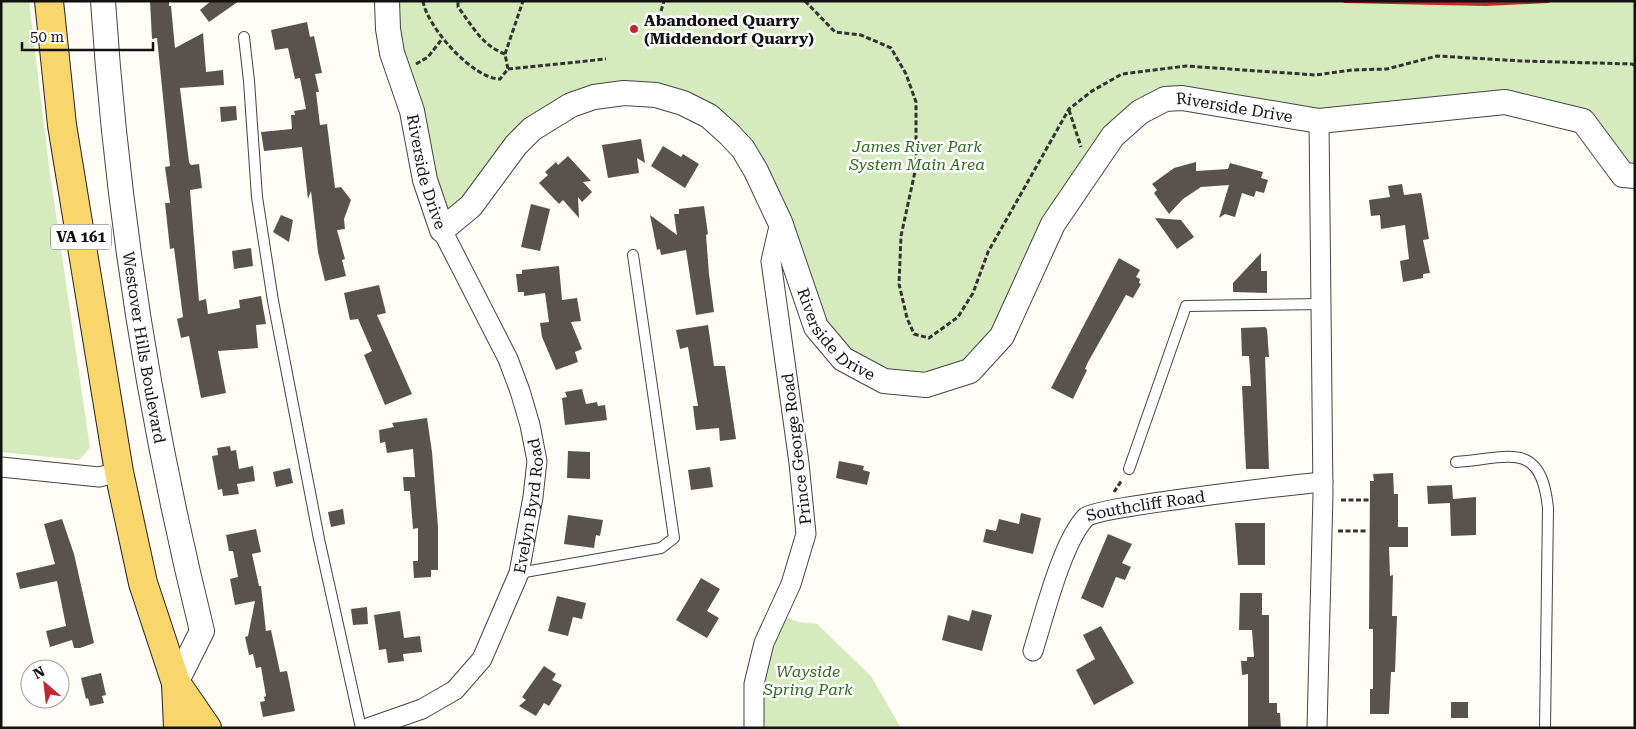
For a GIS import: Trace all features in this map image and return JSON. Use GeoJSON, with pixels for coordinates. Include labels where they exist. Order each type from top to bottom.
{"type":"FeatureCollection","features":[{"type":"Feature","properties":{"kind":"main road","name":"Westover Hills Boulevard"},"geometry":{"type":"LineString","coordinates":[[49,1],[62,125],[119,472],[143,583],[176,684],[178,728]]}},
{"type":"Feature","properties":{"kind":"main road","name":"Westover Hills Boulevard"},"geometry":{"type":"LineString","coordinates":[[176,684],[207,728]]}},
{"type":"Feature","properties":{"kind":"street","name":"Westover Hills Boulevard"},"geometry":{"type":"LineString","coordinates":[[103,1],[114,134],[142,330],[176,525],[202,631],[176,684]]}},
{"type":"Feature","properties":{"kind":"street","name":"Riverside Drive"},"geometry":{"type":"LineString","coordinates":[[387,1],[388,29],[399,76],[412,111],[425,180],[442,230],[471,206],[516,145],[532,128],[571,105],[594,97],[624,93],[656,95],[683,103],[709,116],[743,149],[763,184],[780,222],[816,327],[843,359],[884,381],[926,385],[970,372],[1002,336],[1053,224],[1114,136],[1140,112],[1165,100],[1182,98],[1318,121],[1505,102],[1583,121],[1622,175],[1635,176]]}},
{"type":"Feature","properties":{"kind":"street"},"geometry":{"type":"LineString","coordinates":[[1317,728],[1323,482],[1318,121]]}},
{"type":"Feature","properties":{"kind":"street","name":"Prince George Road"},"geometry":{"type":"LineString","coordinates":[[754,728],[754,684],[764,643],[792,584],[806,534],[799,463],[772,261],[780,222]]}},
{"type":"Feature","properties":{"kind":"street","name":"Evelyn Byrd Road"},"geometry":{"type":"LineString","coordinates":[[368,728],[422,709],[455,690],[482,659],[519,573],[533,497],[537,461],[530,425],[508,358],[442,230]]}},
{"type":"Feature","properties":{"kind":"street"},"geometry":{"type":"LineString","coordinates":[[1,467],[99,477],[119,472]]}},
{"type":"Feature","properties":{"kind":"street","name":"Southcliff Road"},"geometry":{"type":"LineString","coordinates":[[1033,651],[1072,534],[1088,515],[1144,505],[1323,482]]}},
{"type":"Feature","properties":{"kind":"lane"},"geometry":{"type":"LineString","coordinates":[[244,37],[258,198],[272,301],[319,539],[360,728]]}},
{"type":"Feature","properties":{"kind":"lane"},"geometry":{"type":"LineString","coordinates":[[519,573],[661,548],[674,538],[633,255]]}},
{"type":"Feature","properties":{"kind":"lane"},"geometry":{"type":"LineString","coordinates":[[1128,469],[1186,306],[1321,304]]}},
{"type":"Feature","properties":{"kind":"lane"},"geometry":{"type":"LineString","coordinates":[[1456,462],[1516,457],[1527,459],[1537,468],[1545,484],[1548,508],[1545,728]]}},
{"type":"Feature","properties":{"kind":"path"},"geometry":{"type":"LineString","coordinates":[[422,1],[424,10],[442,39],[490,79],[500,79],[508,69],[606,59]]}},
{"type":"Feature","properties":{"kind":"path"},"geometry":{"type":"LineString","coordinates":[[458,1],[458,6],[473,31],[494,50],[505,54]]}},
{"type":"Feature","properties":{"kind":"path"},"geometry":{"type":"LineString","coordinates":[[508,69],[505,54],[524,1]]}},
{"type":"Feature","properties":{"kind":"path"},"geometry":{"type":"LineString","coordinates":[[661,11],[664,1]]}},
{"type":"Feature","properties":{"kind":"path"},"geometry":{"type":"LineString","coordinates":[[805,1],[835,32],[861,36],[891,48],[906,74],[916,102],[916,167],[901,236],[899,284],[907,318],[914,334],[929,338]]}},
{"type":"Feature","properties":{"kind":"path"},"geometry":{"type":"LineString","coordinates":[[399,76],[428,57],[442,39]]}},
{"type":"Feature","properties":{"kind":"path"},"geometry":{"type":"LineString","coordinates":[[1069,109],[1081,147],[1091,169]]}},
{"type":"Feature","properties":{"kind":"path"},"geometry":{"type":"LineString","coordinates":[[1340,500],[1371,500]]}},
{"type":"Feature","properties":{"kind":"path"},"geometry":{"type":"LineString","coordinates":[[1340,531],[1368,531]]}},
{"type":"Feature","properties":{"kind":"green space"},"geometry":{"type":"Polygon","coordinates":[[[1,1],[29,1],[49,166],[90,448],[79,460],[1,452],[1,1]]]}},
{"type":"Feature","properties":{"kind":"green space","name":"James River Park System Main Area"},"geometry":{"type":"Polygon","coordinates":[[[387,1],[1635,1],[1635,176],[1583,121],[1505,102],[1319,121],[1182,98],[1113,136],[1002,336],[926,385],[843,359],[756,171],[683,103],[571,105],[442,230],[387,1]]]}},
{"type":"Feature","properties":{"kind":"green space","name":"Wayside Spring Park"},"geometry":{"type":"Polygon","coordinates":[[[777,614],[799,622],[817,624],[871,676],[901,728],[744,728],[777,614]]]}},
{"type":"Feature","properties":{"kind":"building"},"geometry":{"type":"Polygon","coordinates":[[[150,1],[169,1],[175,48],[203,33],[206,72],[223,70],[224,85],[180,88],[189,162],[191,165],[199,164],[202,188],[190,190],[199,301],[206,299],[208,314],[240,308],[239,300],[261,296],[266,324],[256,325],[258,348],[218,351],[226,393],[201,398],[189,336],[181,338],[177,319],[183,317],[174,248],[170,249],[165,203],[170,203],[165,167],[170,166],[157,38],[152,39],[150,1]]]}},
{"type":"Feature","properties":{"kind":"building"},"geometry":{"type":"Polygon","coordinates":[[[211,1],[239,1],[209,22],[200,10],[211,1]]]}},
{"type":"Feature","properties":{"kind":"building"},"geometry":{"type":"Polygon","coordinates":[[[307,22],[310,37],[314,36],[322,73],[315,74],[319,92],[316,92],[320,125],[327,124],[335,188],[341,187],[351,200],[344,219],[345,229],[337,230],[345,259],[342,260],[346,276],[325,281],[318,252],[311,191],[308,199],[302,147],[264,151],[261,132],[292,129],[291,115],[295,115],[294,111],[306,109],[300,78],[295,79],[288,48],[275,50],[271,30],[307,22]]]}},
{"type":"Feature","properties":{"kind":"building"},"geometry":{"type":"Polygon","coordinates":[[[236,106],[237,120],[221,122],[220,107],[236,106]]]}},
{"type":"Feature","properties":{"kind":"building"},"geometry":{"type":"Polygon","coordinates":[[[641,139],[645,163],[637,158],[639,173],[608,178],[602,145],[641,139]]]}},
{"type":"Feature","properties":{"kind":"building"},"geometry":{"type":"Polygon","coordinates":[[[663,146],[681,157],[683,154],[699,164],[685,188],[651,166],[663,146]]]}},
{"type":"Feature","properties":{"kind":"building"},"geometry":{"type":"Polygon","coordinates":[[[568,156],[591,181],[583,182],[592,192],[582,202],[578,197],[579,218],[563,200],[559,204],[539,183],[548,175],[545,172],[556,162],[558,165],[568,156]]]}},
{"type":"Feature","properties":{"kind":"building"},"geometry":{"type":"Polygon","coordinates":[[[1196,162],[1196,171],[1228,169],[1230,163],[1263,172],[1261,178],[1268,180],[1264,193],[1256,191],[1254,197],[1242,193],[1235,217],[1225,214],[1219,218],[1229,185],[1201,187],[1183,199],[1169,214],[1154,193],[1157,190],[1152,184],[1174,168],[1196,162]]]}},
{"type":"Feature","properties":{"kind":"building"},"geometry":{"type":"Polygon","coordinates":[[[1402,184],[1404,195],[1421,193],[1422,196],[1429,239],[1423,240],[1430,273],[1423,274],[1423,278],[1403,282],[1400,261],[1409,259],[1405,225],[1381,229],[1380,215],[1371,216],[1369,200],[1390,197],[1388,186],[1402,184]]]}},
{"type":"Feature","properties":{"kind":"building"},"geometry":{"type":"Polygon","coordinates":[[[531,204],[550,209],[540,251],[521,247],[531,204]]]}},
{"type":"Feature","properties":{"kind":"building"},"geometry":{"type":"Polygon","coordinates":[[[704,206],[714,312],[696,315],[686,250],[661,255],[660,249],[657,250],[650,215],[677,235],[674,214],[679,214],[679,209],[704,206]]]}},
{"type":"Feature","properties":{"kind":"building"},"geometry":{"type":"Polygon","coordinates":[[[281,215],[293,220],[289,242],[273,232],[281,215]]]}},
{"type":"Feature","properties":{"kind":"building"},"geometry":{"type":"Polygon","coordinates":[[[1155,218],[1181,220],[1194,237],[1177,249],[1155,218]]]}},
{"type":"Feature","properties":{"kind":"building"},"geometry":{"type":"Polygon","coordinates":[[[251,248],[253,266],[234,269],[232,251],[251,248]]]}},
{"type":"Feature","properties":{"kind":"building"},"geometry":{"type":"Polygon","coordinates":[[[1261,253],[1261,271],[1267,271],[1267,293],[1233,292],[1233,283],[1261,253]]]}},
{"type":"Feature","properties":{"kind":"building"},"geometry":{"type":"Polygon","coordinates":[[[1119,258],[1140,270],[1136,277],[1140,279],[1139,283],[1141,284],[1133,298],[1126,295],[1088,362],[1085,369],[1087,370],[1073,399],[1051,388],[1119,258]]]}},
{"type":"Feature","properties":{"kind":"building"},"geometry":{"type":"Polygon","coordinates":[[[559,266],[562,300],[577,298],[581,321],[571,322],[582,349],[575,352],[578,362],[556,370],[542,337],[540,323],[549,322],[545,293],[524,296],[524,292],[518,292],[516,274],[522,274],[522,270],[559,266]]]}},
{"type":"Feature","properties":{"kind":"building"},"geometry":{"type":"Polygon","coordinates":[[[379,285],[386,313],[377,315],[412,394],[385,405],[364,355],[372,351],[358,319],[350,320],[344,293],[379,285]]]}},
{"type":"Feature","properties":{"kind":"building"},"geometry":{"type":"Polygon","coordinates":[[[708,325],[714,366],[725,366],[736,439],[720,441],[719,428],[696,430],[693,406],[698,406],[688,347],[680,349],[676,330],[708,325]]]}},
{"type":"Feature","properties":{"kind":"building"},"geometry":{"type":"Polygon","coordinates":[[[1265,327],[1267,329],[1269,357],[1265,357],[1269,469],[1246,469],[1242,386],[1251,386],[1249,356],[1242,356],[1241,328],[1265,327]]]}},
{"type":"Feature","properties":{"kind":"building"},"geometry":{"type":"Polygon","coordinates":[[[582,389],[586,404],[597,402],[598,406],[605,405],[607,420],[565,425],[562,398],[567,397],[565,392],[582,389]]]}},
{"type":"Feature","properties":{"kind":"building"},"geometry":{"type":"Polygon","coordinates":[[[427,418],[432,452],[438,527],[438,570],[431,570],[431,577],[414,578],[413,561],[418,561],[418,528],[413,529],[410,491],[404,491],[403,477],[415,477],[413,449],[387,453],[385,442],[380,443],[379,430],[394,427],[392,423],[427,418]]]}},
{"type":"Feature","properties":{"kind":"building"},"geometry":{"type":"Polygon","coordinates":[[[230,446],[231,451],[236,450],[239,469],[253,466],[255,481],[237,484],[239,494],[223,496],[222,489],[218,490],[212,456],[218,455],[217,448],[230,446]]]}},
{"type":"Feature","properties":{"kind":"building"},"geometry":{"type":"Polygon","coordinates":[[[568,451],[590,452],[590,479],[567,478],[568,451]]]}},
{"type":"Feature","properties":{"kind":"building"},"geometry":{"type":"Polygon","coordinates":[[[839,461],[864,466],[863,470],[870,472],[867,485],[836,478],[839,461]]]}},
{"type":"Feature","properties":{"kind":"building"},"geometry":{"type":"Polygon","coordinates":[[[710,467],[713,487],[691,490],[688,470],[710,467]]]}},
{"type":"Feature","properties":{"kind":"building"},"geometry":{"type":"Polygon","coordinates":[[[290,468],[293,483],[276,487],[273,472],[290,468]]]}},
{"type":"Feature","properties":{"kind":"building"},"geometry":{"type":"Polygon","coordinates":[[[1393,473],[1394,494],[1398,494],[1398,527],[1408,527],[1408,547],[1389,547],[1390,576],[1393,575],[1392,616],[1397,616],[1395,672],[1391,672],[1389,714],[1370,714],[1370,689],[1373,689],[1373,629],[1369,629],[1370,481],[1374,481],[1373,474],[1393,473]]]}},
{"type":"Feature","properties":{"kind":"building"},"geometry":{"type":"Polygon","coordinates":[[[1452,485],[1453,499],[1476,497],[1476,535],[1451,536],[1450,503],[1428,504],[1427,486],[1452,485]]]}},
{"type":"Feature","properties":{"kind":"building"},"geometry":{"type":"Polygon","coordinates":[[[343,509],[345,524],[331,527],[328,512],[343,509]]]}},
{"type":"Feature","properties":{"kind":"building"},"geometry":{"type":"Polygon","coordinates":[[[1021,513],[1041,518],[1033,554],[983,542],[986,529],[996,531],[999,519],[1019,524],[1021,513]]]}},
{"type":"Feature","properties":{"kind":"building"},"geometry":{"type":"Polygon","coordinates":[[[568,515],[603,520],[600,536],[596,535],[594,548],[564,544],[568,515]]]}},
{"type":"Feature","properties":{"kind":"building"},"geometry":{"type":"Polygon","coordinates":[[[62,519],[74,554],[94,643],[80,648],[74,648],[72,640],[50,647],[46,631],[66,626],[57,581],[20,589],[16,573],[55,564],[44,524],[62,519]]]}},
{"type":"Feature","properties":{"kind":"building"},"geometry":{"type":"Polygon","coordinates":[[[1235,523],[1265,523],[1265,565],[1238,565],[1235,523]]]}},
{"type":"Feature","properties":{"kind":"building"},"geometry":{"type":"Polygon","coordinates":[[[256,529],[261,552],[252,554],[259,586],[261,586],[266,631],[271,630],[280,672],[287,671],[295,711],[263,717],[260,702],[265,701],[264,697],[266,696],[261,667],[256,668],[253,654],[249,655],[245,637],[248,636],[255,601],[235,605],[230,579],[238,577],[233,551],[229,551],[226,535],[256,529]]]}},
{"type":"Feature","properties":{"kind":"building"},"geometry":{"type":"Polygon","coordinates":[[[1108,534],[1132,544],[1122,563],[1131,567],[1125,580],[1116,577],[1103,608],[1081,598],[1108,534]]]}},
{"type":"Feature","properties":{"kind":"building"},"geometry":{"type":"Polygon","coordinates":[[[701,578],[720,589],[707,611],[719,618],[707,638],[676,620],[701,578]]]}},
{"type":"Feature","properties":{"kind":"building"},"geometry":{"type":"Polygon","coordinates":[[[1240,593],[1262,593],[1262,615],[1269,615],[1269,703],[1277,703],[1277,713],[1280,713],[1281,728],[1248,728],[1248,674],[1242,675],[1241,661],[1247,661],[1247,657],[1254,657],[1252,630],[1239,630],[1240,593]]]}},
{"type":"Feature","properties":{"kind":"building"},"geometry":{"type":"Polygon","coordinates":[[[557,596],[586,603],[582,619],[573,617],[568,636],[548,631],[557,596]]]}},
{"type":"Feature","properties":{"kind":"building"},"geometry":{"type":"Polygon","coordinates":[[[367,607],[368,624],[353,625],[351,609],[367,607]]]}},
{"type":"Feature","properties":{"kind":"building"},"geometry":{"type":"Polygon","coordinates":[[[972,610],[992,615],[982,651],[942,640],[948,615],[969,621],[972,610]]]}},
{"type":"Feature","properties":{"kind":"building"},"geometry":{"type":"Polygon","coordinates":[[[400,611],[404,638],[420,636],[422,652],[403,654],[404,661],[388,663],[386,649],[379,650],[374,615],[400,611]]]}},
{"type":"Feature","properties":{"kind":"building"},"geometry":{"type":"Polygon","coordinates":[[[1101,626],[1134,683],[1094,705],[1076,670],[1095,659],[1083,635],[1101,626]]]}},
{"type":"Feature","properties":{"kind":"building"},"geometry":{"type":"Polygon","coordinates":[[[544,666],[556,674],[552,680],[562,685],[549,706],[544,703],[536,716],[519,706],[526,700],[522,697],[544,666]]]}},
{"type":"Feature","properties":{"kind":"building"},"geometry":{"type":"Polygon","coordinates":[[[101,673],[106,695],[102,696],[104,703],[90,706],[88,698],[86,699],[81,678],[101,673]]]}},
{"type":"Feature","properties":{"kind":"building"},"geometry":{"type":"Polygon","coordinates":[[[1451,702],[1468,702],[1468,718],[1451,718],[1451,702]]]}},
{"type":"Feature","properties":{"kind":"railway"},"geometry":{"type":"LineString","coordinates":[[1345,1],[1486,4],[1548,1]]}},
{"type":"Feature","properties":{"kind":"place","name":"Abandoned Quarry (Middendorf Quarry)"},"geometry":{"type":"Point","coordinates":[634,29]}}]}
